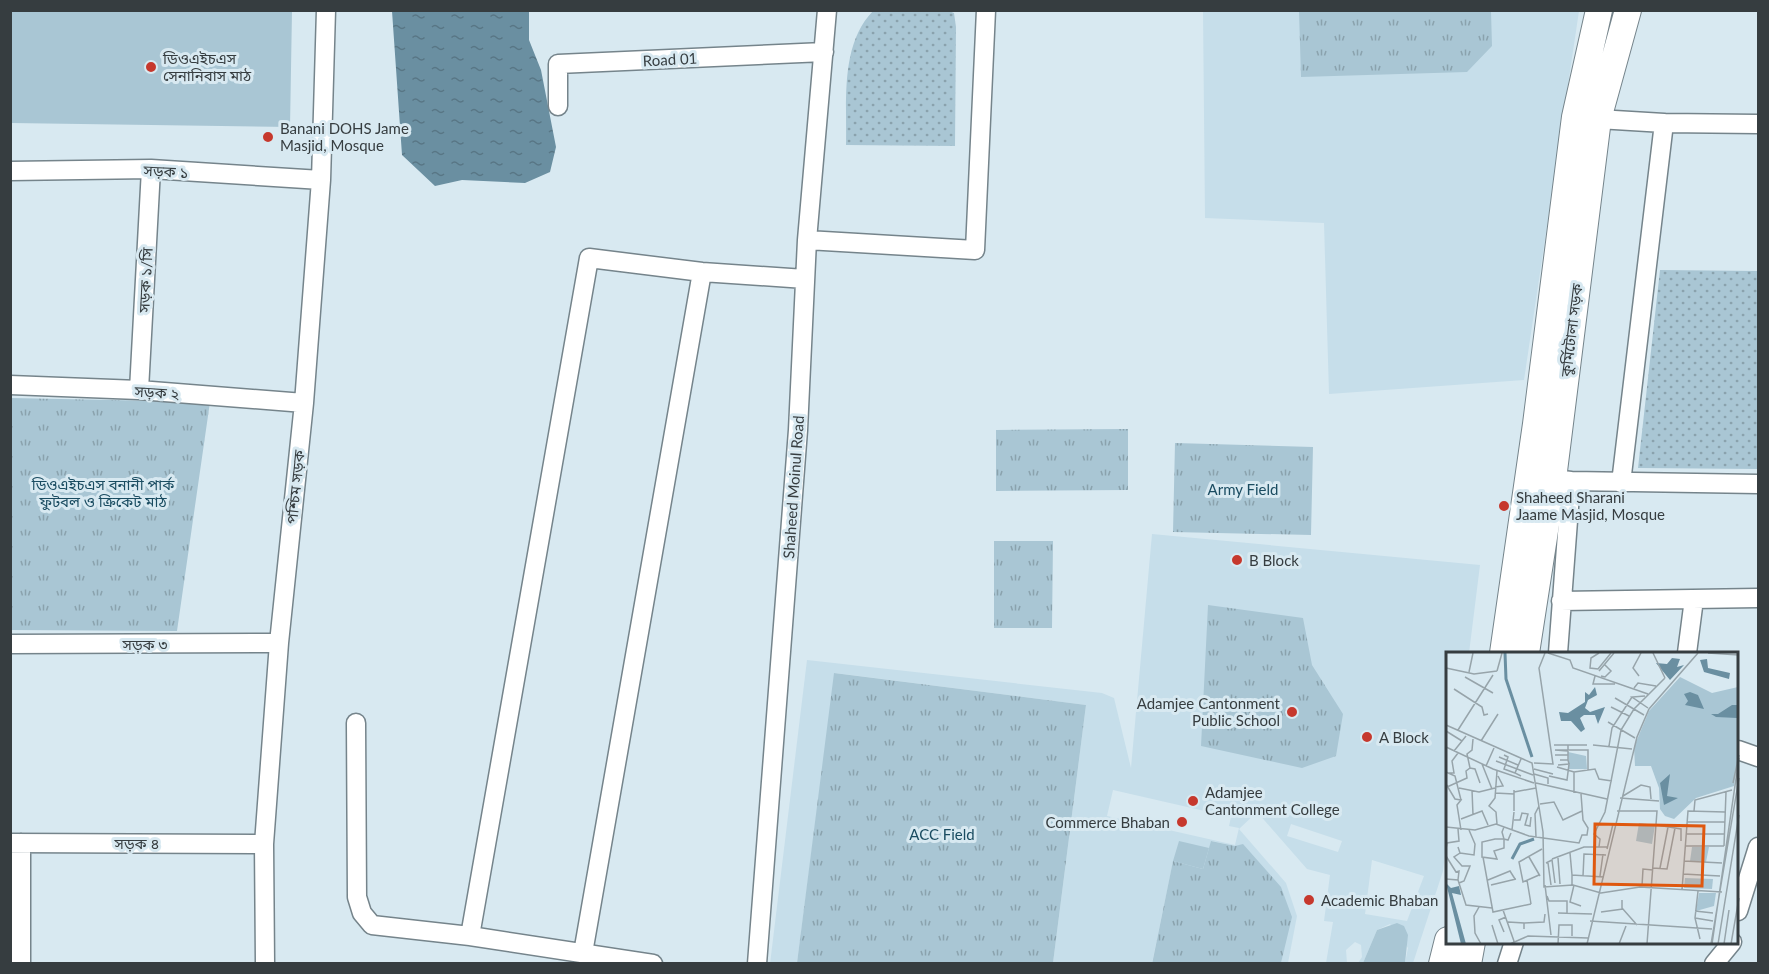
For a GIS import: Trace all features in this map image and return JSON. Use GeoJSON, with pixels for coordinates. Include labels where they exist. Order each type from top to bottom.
{"type":"FeatureCollection","features":[{"type":"Feature","properties":{"kind":"main road","name":"কুর্মিটোলা সড়ক"},"geometry":{"type":"LineString","coordinates":[[1503,652],[1575,117],[1599,10]]}},
{"type":"Feature","properties":{"kind":"main road","name":"কুর্মিটোলা সড়ক"},"geometry":{"type":"LineString","coordinates":[[1526,652],[1562,480],[1598,118],[1628,10]]}},
{"type":"Feature","properties":{"kind":"main road"},"geometry":{"type":"LineString","coordinates":[[1443,963],[1447,944]]}},
{"type":"Feature","properties":{"kind":"main road"},"geometry":{"type":"LineString","coordinates":[[1467,963],[1472,944]]}},
{"type":"Feature","properties":{"kind":"street","name":"পশ্চিম সড়ক"},"geometry":{"type":"LineString","coordinates":[[265,963],[264,844],[279,643],[304,403],[321,180],[326,10]]}},
{"type":"Feature","properties":{"kind":"street","name":"Shaheed Moinul Road"},"geometry":{"type":"LineString","coordinates":[[757,963],[798,430],[807,240],[827,10]]}},
{"type":"Feature","properties":{"kind":"street"},"geometry":{"type":"LineString","coordinates":[[807,240],[975,250],[986,10]]}},
{"type":"Feature","properties":{"kind":"street","name":"Road 01"},"geometry":{"type":"LineString","coordinates":[[558,106],[558,64],[824,52]]}},
{"type":"Feature","properties":{"kind":"street"},"geometry":{"type":"LineString","coordinates":[[1598,118],[1664,123],[1758,124]]}},
{"type":"Feature","properties":{"kind":"street"},"geometry":{"type":"LineString","coordinates":[[1621,483],[1664,123]]}},
{"type":"Feature","properties":{"kind":"street","name":"সড়ক ১"},"geometry":{"type":"LineString","coordinates":[[10,171],[150,169],[321,180]]}},
{"type":"Feature","properties":{"kind":"street","name":"সড়ক ১/সি"},"geometry":{"type":"LineString","coordinates":[[139,390],[150,169]]}},
{"type":"Feature","properties":{"kind":"street"},"geometry":{"type":"LineString","coordinates":[[470,936],[589,258],[702,272],[806,279]]}},
{"type":"Feature","properties":{"kind":"street"},"geometry":{"type":"LineString","coordinates":[[583,953],[702,272]]}},
{"type":"Feature","properties":{"kind":"street","name":"সড়ক ২"},"geometry":{"type":"LineString","coordinates":[[10,385],[139,390],[304,403]]}},
{"type":"Feature","properties":{"kind":"street"},"geometry":{"type":"LineString","coordinates":[[1558,652],[1562,480],[1758,484]]}},
{"type":"Feature","properties":{"kind":"street"},"geometry":{"type":"LineString","coordinates":[[1561,601],[1758,598]]}},
{"type":"Feature","properties":{"kind":"street"},"geometry":{"type":"LineString","coordinates":[[1687,652],[1694,599]]}},
{"type":"Feature","properties":{"kind":"street","name":"সড়ক ৩"},"geometry":{"type":"LineString","coordinates":[[10,644],[279,643]]}},
{"type":"Feature","properties":{"kind":"street"},"geometry":{"type":"LineString","coordinates":[[356,723],[357,897],[362,913],[372,925],[470,936],[653,963]]}},
{"type":"Feature","properties":{"kind":"street"},"geometry":{"type":"LineString","coordinates":[[1739,751],[1758,757]]}},
{"type":"Feature","properties":{"kind":"street"},"geometry":{"type":"LineString","coordinates":[[16,843],[21,963]]}},
{"type":"Feature","properties":{"kind":"street","name":"সড়ক ৪"},"geometry":{"type":"LineString","coordinates":[[16,843],[264,844]]}},
{"type":"Feature","properties":{"kind":"street"},"geometry":{"type":"LineString","coordinates":[[1739,905],[1758,847]]}},
{"type":"Feature","properties":{"kind":"street"},"geometry":{"type":"LineString","coordinates":[[1507,963],[1513,944]]}},
{"type":"Feature","properties":{"kind":"street"},"geometry":{"type":"LineString","coordinates":[[1714,963],[1730,944]]}},
{"type":"Feature","properties":{"kind":"shaded area"},"geometry":{"type":"Polygon","coordinates":[[[1203,11],[1579,11],[1524,380],[1329,394],[1324,223],[1205,218],[1203,11]]]}},
{"type":"Feature","properties":{"kind":"shaded area","name":"Adamjee Cantonment Public School"},"geometry":{"type":"Polygon","coordinates":[[[1152,534],[1480,565],[1469,652],[1446,652],[1446,845],[1443,871],[1413,963],[1405,963],[1408,948],[1390,924],[1377,930],[1363,963],[1358,963],[1362,957],[1361,945],[1355,942],[1346,950],[1347,963],[1326,963],[1333,922],[1324,921],[1330,875],[1307,869],[1257,812],[1239,829],[1286,883],[1297,916],[1288,963],[1281,963],[1290,919],[1235,846],[1212,841],[1203,869],[1173,862],[1152,963],[1053,963],[1086,705],[835,673],[797,963],[770,964],[807,660],[1102,693],[1114,698],[1131,768],[1152,534]],[[1113,790],[1107,816],[1235,845],[1239,828],[1229,826],[1231,817],[1113,790]],[[1291,824],[1287,836],[1338,852],[1342,841],[1291,824]],[[1372,860],[1365,914],[1407,921],[1424,876],[1372,860]]]}},
{"type":"Feature","properties":{"kind":"green space","name":"ডিওএইচএস সেনানিবাস মাঠ"},"geometry":{"type":"Polygon","coordinates":[[[11,10],[292,11],[290,127],[11,123],[11,10]]]}},
{"type":"Feature","properties":{"kind":"green space"},"geometry":{"type":"Polygon","coordinates":[[[873,11],[949,11],[954,13],[956,27],[955,146],[846,145],[846,92],[850,57],[862,25],[873,11]]]}},
{"type":"Feature","properties":{"kind":"green space"},"geometry":{"type":"Polygon","coordinates":[[[1299,11],[1491,11],[1492,46],[1467,72],[1301,77],[1299,11]]]}},
{"type":"Feature","properties":{"kind":"green space"},"geometry":{"type":"Polygon","coordinates":[[[1660,270],[1758,271],[1758,469],[1638,468],[1660,270]]]}},
{"type":"Feature","properties":{"kind":"green space","name":"ডিওএইচএস বনানী পার্ক ফুটবল ও ক্রিকেট মাঠ"},"geometry":{"type":"Polygon","coordinates":[[[11,398],[210,402],[177,631],[11,630],[11,398]]]}},
{"type":"Feature","properties":{"kind":"green space"},"geometry":{"type":"Polygon","coordinates":[[[1128,429],[1128,490],[996,491],[996,430],[1128,429]]]}},
{"type":"Feature","properties":{"kind":"green space","name":"Army Field"},"geometry":{"type":"Polygon","coordinates":[[[1175,443],[1313,447],[1311,535],[1173,532],[1175,443]]]}},
{"type":"Feature","properties":{"kind":"green space"},"geometry":{"type":"Polygon","coordinates":[[[994,541],[1053,541],[1052,628],[994,628],[994,541]]]}},
{"type":"Feature","properties":{"kind":"green space"},"geometry":{"type":"Polygon","coordinates":[[[1208,605],[1303,618],[1312,665],[1343,714],[1336,756],[1302,768],[1201,746],[1208,605]]]}},
{"type":"Feature","properties":{"kind":"green space","name":"ACC Field"},"geometry":{"type":"Polygon","coordinates":[[[834,673],[1086,705],[1053,963],[797,963],[834,673]]]}},
{"type":"Feature","properties":{"kind":"green space"},"geometry":{"type":"Polygon","coordinates":[[[1179,841],[1209,848],[1203,869],[1173,861],[1179,841]]]}},
{"type":"Feature","properties":{"kind":"green space"},"geometry":{"type":"Polygon","coordinates":[[[1211,841],[1235,846],[1243,844],[1281,887],[1292,917],[1281,963],[1152,964],[1173,861],[1203,869],[1211,841]]]}},
{"type":"Feature","properties":{"kind":"green space"},"geometry":{"type":"Polygon","coordinates":[[[1397,923],[1404,926],[1408,935],[1405,963],[1363,963],[1377,930],[1397,923]]]}},
{"type":"Feature","properties":{"kind":"water"},"geometry":{"type":"Polygon","coordinates":[[[392,11],[529,11],[529,40],[541,70],[556,147],[550,172],[525,183],[462,180],[435,186],[402,155],[392,11]]]}},
{"type":"Feature","properties":{"kind":"place","name":"ডিওএইচএস সেনানিবাস মাঠ"},"geometry":{"type":"Point","coordinates":[151,67]}},
{"type":"Feature","properties":{"kind":"place","name":"Banani DOHS Jame Masjid, Mosque"},"geometry":{"type":"Point","coordinates":[268,137]}},
{"type":"Feature","properties":{"kind":"place","name":"Shaheed Sharani Jaame Masjid, Mosque"},"geometry":{"type":"Point","coordinates":[1504,506]}},
{"type":"Feature","properties":{"kind":"place","name":"B Block"},"geometry":{"type":"Point","coordinates":[1237,560]}},
{"type":"Feature","properties":{"kind":"place","name":"Adamjee Cantonment Public School"},"geometry":{"type":"Point","coordinates":[1292,712]}},
{"type":"Feature","properties":{"kind":"place","name":"A Block"},"geometry":{"type":"Point","coordinates":[1367,737]}},
{"type":"Feature","properties":{"kind":"place","name":"Adamjee Cantonment College"},"geometry":{"type":"Point","coordinates":[1193,801]}},
{"type":"Feature","properties":{"kind":"place","name":"Commerce Bhaban"},"geometry":{"type":"Point","coordinates":[1182,822]}},
{"type":"Feature","properties":{"kind":"place","name":"Academic Bhaban"},"geometry":{"type":"Point","coordinates":[1309,900]}}]}
